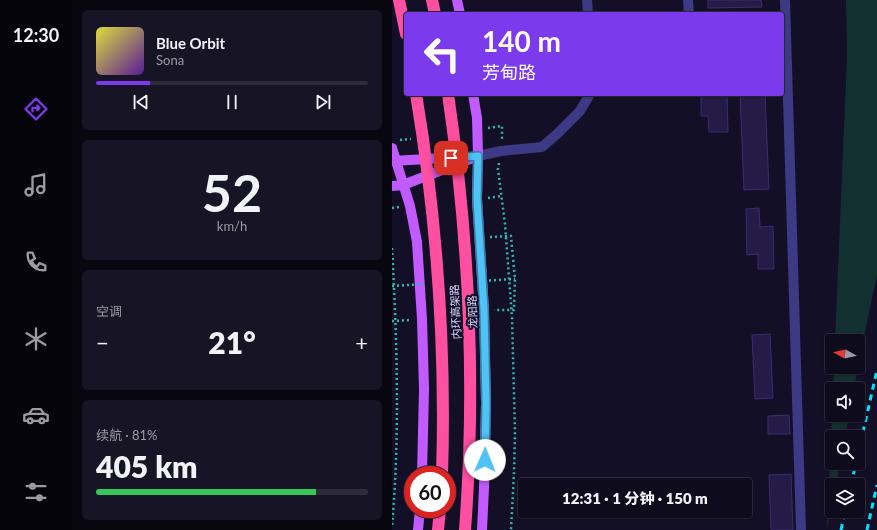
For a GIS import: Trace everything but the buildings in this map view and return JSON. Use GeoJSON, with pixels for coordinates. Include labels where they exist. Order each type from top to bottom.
{"type":"FeatureCollection","features":[{"type":"Feature","properties":{"kind":"highway"},"geometry":{"type":"LineString","coordinates":[[399,0],[404,24]]}},
{"type":"Feature","properties":{"kind":"highway"},"geometry":{"type":"LineString","coordinates":[[432,0],[435,12]]}},
{"type":"Feature","properties":{"kind":"highway","name":"内环高架路"},"geometry":{"type":"LineString","coordinates":[[416,96],[422,127],[432,207],[439,288],[444,419],[442,466]]}},
{"type":"Feature","properties":{"kind":"highway","name":"内环高架路"},"geometry":{"type":"LineString","coordinates":[[448,96],[460,202],[467,286],[470,351],[469,478],[465,530]]}},
{"type":"Feature","properties":{"kind":"highway"},"geometry":{"type":"LineString","coordinates":[[438,530],[439,518]]}},
{"type":"Feature","properties":{"kind":"main road"},"geometry":{"type":"LineString","coordinates":[[457,0],[460,12]]}},
{"type":"Feature","properties":{"kind":"main road","name":"龙阳路"},"geometry":{"type":"LineString","coordinates":[[473,96],[477,118],[477,199],[484,310],[486,403],[482,530]]}},
{"type":"Feature","properties":{"kind":"main road"},"geometry":{"type":"LineString","coordinates":[[392,148],[394,160],[410,206],[417,242],[422,319],[424,389],[422,466]]}},
{"type":"Feature","properties":{"kind":"main road"},"geometry":{"type":"LineString","coordinates":[[394,160],[478,156]]}},
{"type":"Feature","properties":{"kind":"main road"},"geometry":{"type":"LineString","coordinates":[[392,186],[403,185],[478,156]]}},
{"type":"Feature","properties":{"kind":"main road"},"geometry":{"type":"LineString","coordinates":[[418,530],[419,518]]}},
{"type":"Feature","properties":{"kind":"lane"},"geometry":{"type":"LineString","coordinates":[[587,0],[588,12]]}},
{"type":"Feature","properties":{"kind":"lane"},"geometry":{"type":"LineString","coordinates":[[688,0],[689,12]]}},
{"type":"Feature","properties":{"kind":"lane"},"geometry":{"type":"LineString","coordinates":[[785,0],[784,28],[801,530]]}},
{"type":"Feature","properties":{"kind":"lane"},"geometry":{"type":"LineString","coordinates":[[478,156],[501,151],[542,146],[557,134],[580,111],[589,96]]}},
{"type":"Feature","properties":{"kind":"path"},"geometry":{"type":"LineString","coordinates":[[502,126],[501,151],[498,169],[506,237],[511,310],[515,432],[510,530]]}},
{"type":"Feature","properties":{"kind":"path"},"geometry":{"type":"LineString","coordinates":[[480,238],[511,236],[515,279],[514,310],[484,310]]}},
{"type":"Feature","properties":{"kind":"path"},"geometry":{"type":"LineString","coordinates":[[392,248],[398,388],[397,444],[392,526]]}},
{"type":"Feature","properties":{"kind":"path"},"geometry":{"type":"LineString","coordinates":[[392,321],[422,319]]}},
{"type":"Feature","properties":{"kind":"green space"},"geometry":{"type":"Polygon","coordinates":[[[846,0],[877,0],[877,275],[865,334],[835,334],[847,56],[846,0]]]}},
{"type":"Feature","properties":{"kind":"green space"},"geometry":{"type":"Polygon","coordinates":[[[834,374],[857,374],[855,382],[833,382],[834,374]]]}},
{"type":"Feature","properties":{"kind":"green space"},"geometry":{"type":"Polygon","coordinates":[[[832,422],[848,422],[846,430],[831,430],[832,422]]]}},
{"type":"Feature","properties":{"kind":"green space"},"geometry":{"type":"Polygon","coordinates":[[[830,470],[839,470],[837,478],[829,478],[830,470]]]}},
{"type":"Feature","properties":{"kind":"green space"},"geometry":{"type":"Polygon","coordinates":[[[828,518],[829,518],[827,530],[828,518]]]}},
{"type":"Feature","properties":{"kind":"railway"},"geometry":{"type":"LineString","coordinates":[[863,430],[877,370]]}},
{"type":"Feature","properties":{"kind":"railway"},"geometry":{"type":"LineString","coordinates":[[853,478],[854,470]]}},
{"type":"Feature","properties":{"kind":"railway"},"geometry":{"type":"LineString","coordinates":[[867,530],[877,485]]}},
{"type":"Feature","properties":{"kind":"railway"},"geometry":{"type":"LineString","coordinates":[[841,530],[844,518]]}},
{"type":"Feature","properties":{"kind":"route"},"geometry":{"type":"LineString","coordinates":[[451,158],[478,156],[477,199],[484,310],[486,403],[485,460]]}}]}
